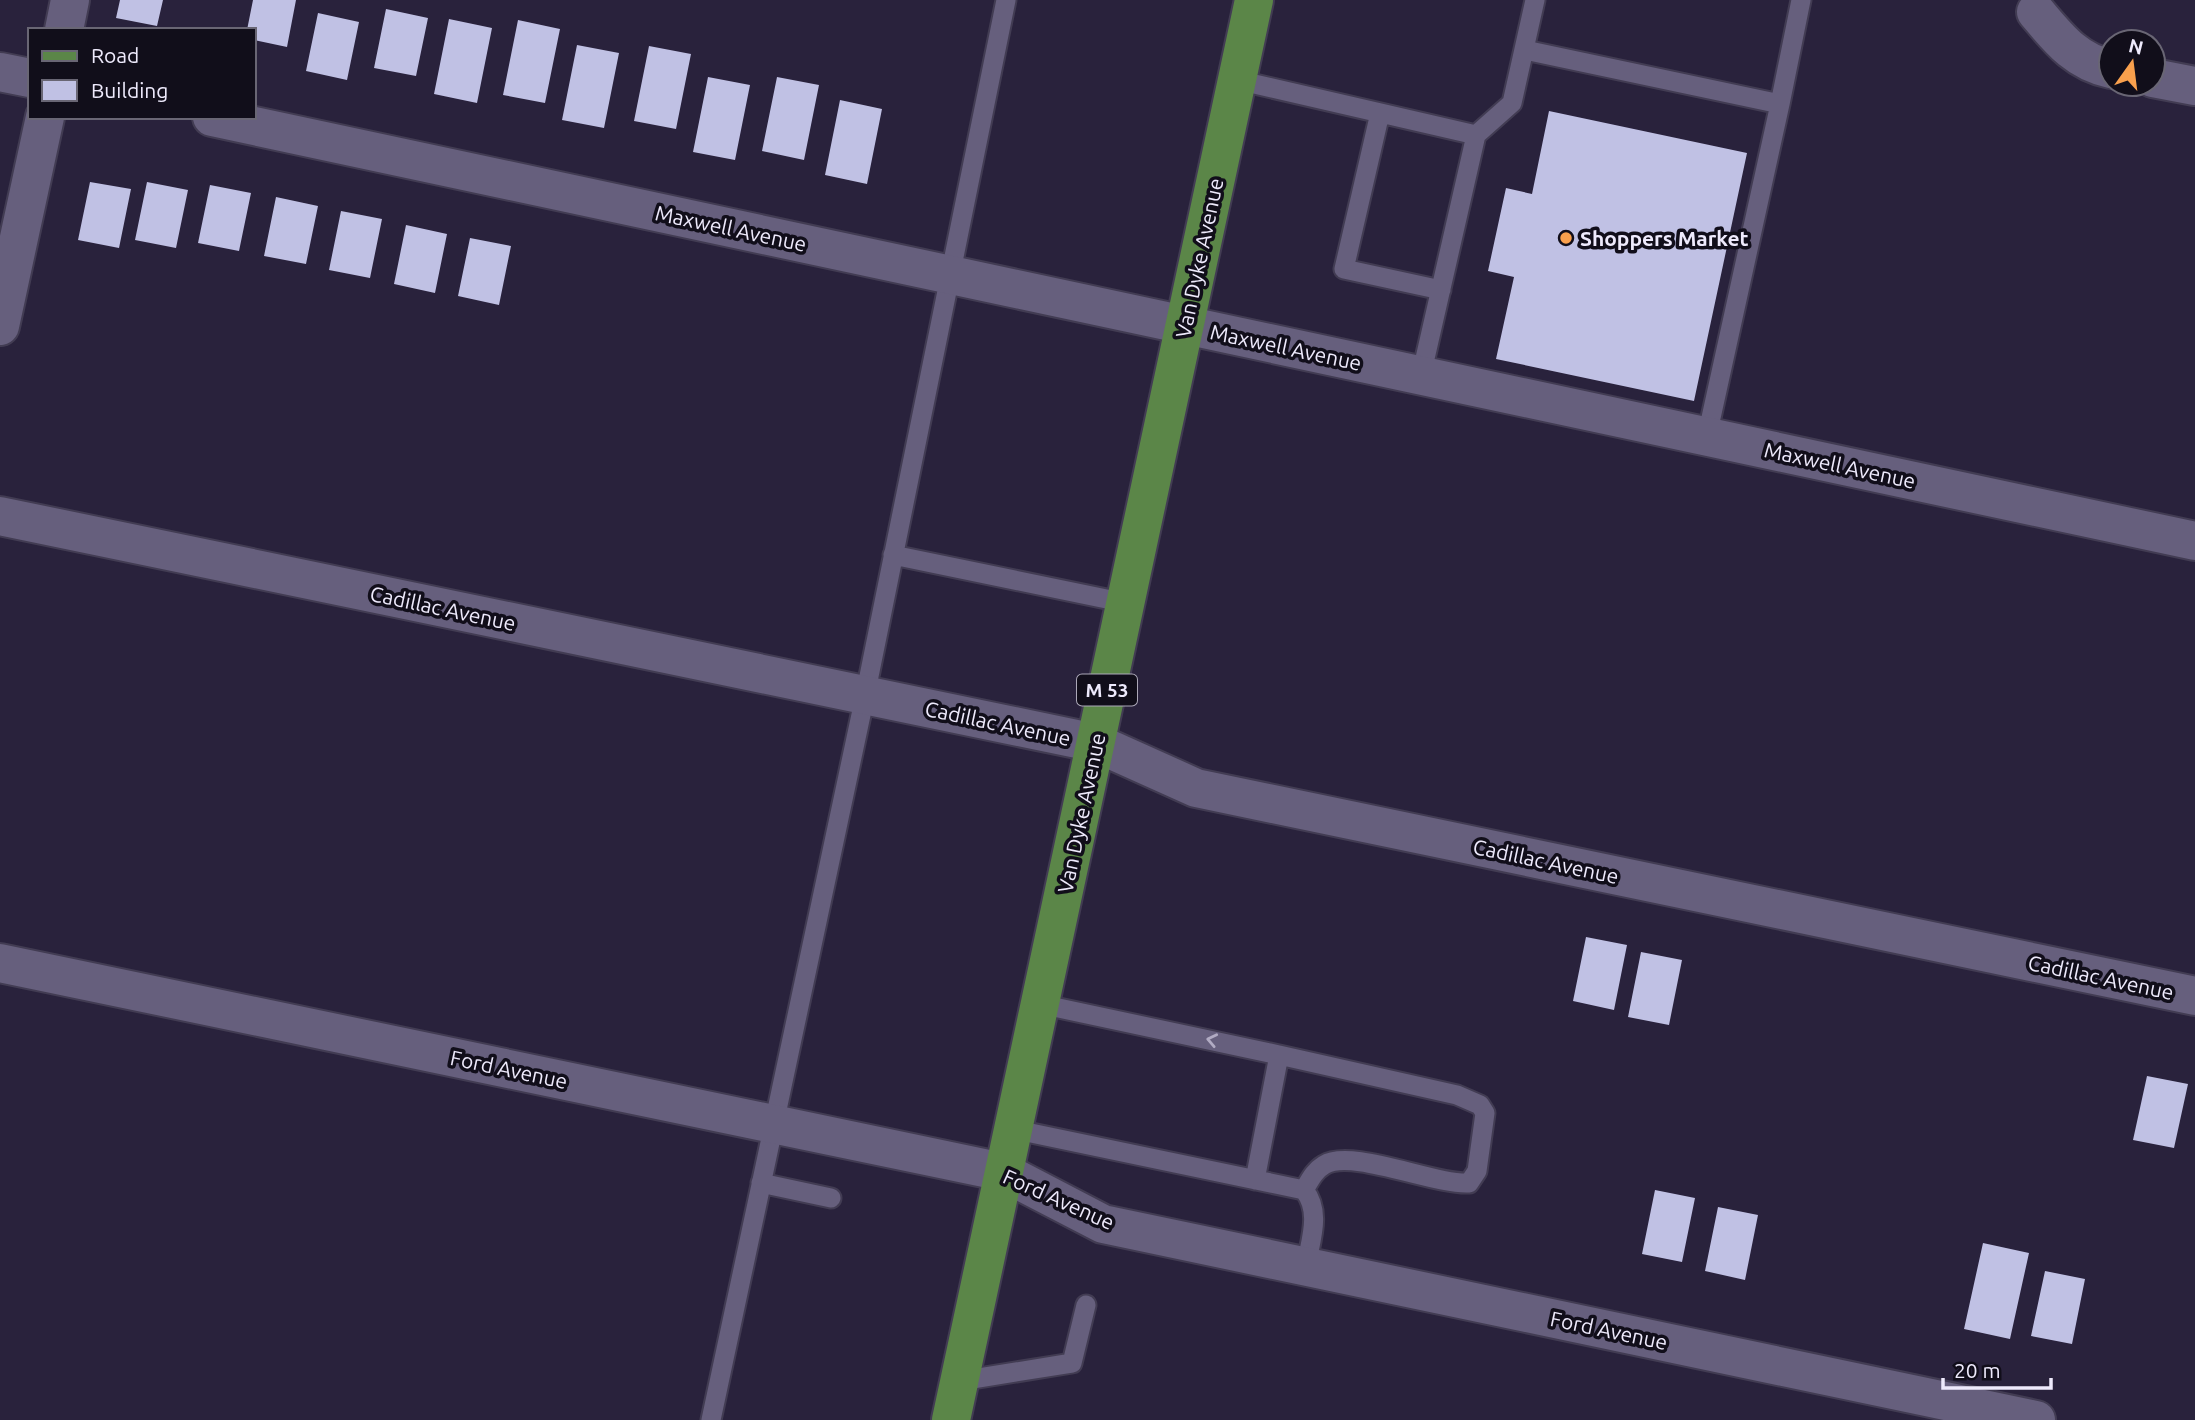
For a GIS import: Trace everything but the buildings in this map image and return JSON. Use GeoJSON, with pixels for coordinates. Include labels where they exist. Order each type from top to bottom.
{"type":"FeatureCollection","features":[{"type":"Feature","properties":{"kind":"main road","name":"Van Dyke Avenue"},"geometry":{"type":"LineString","coordinates":[[951,1420],[1254,0]]}},
{"type":"Feature","properties":{"kind":"street"},"geometry":{"type":"LineString","coordinates":[[64,28],[70,0]]}},
{"type":"Feature","properties":{"kind":"street"},"geometry":{"type":"LineString","coordinates":[[2036,12],[2066,47],[2080,57],[2097,64]]}},
{"type":"Feature","properties":{"kind":"street"},"geometry":{"type":"LineString","coordinates":[[0,72],[28,78]]}},
{"type":"Feature","properties":{"kind":"street"},"geometry":{"type":"LineString","coordinates":[[2167,81],[2195,86]]}},
{"type":"Feature","properties":{"kind":"street"},"geometry":{"type":"LineString","coordinates":[[0,326],[45,119]]}},
{"type":"Feature","properties":{"kind":"street","name":"Maxwell Avenue"},"geometry":{"type":"LineString","coordinates":[[221,119],[2195,541]]}},
{"type":"Feature","properties":{"kind":"street","name":"Cadillac Avenue"},"geometry":{"type":"LineString","coordinates":[[0,516],[1096,743],[1196,788],[2195,996]]}},
{"type":"Feature","properties":{"kind":"street","name":"Ford Avenue"},"geometry":{"type":"LineString","coordinates":[[0,963],[1003,1172],[1103,1224],[2036,1420]]}},
{"type":"Feature","properties":{"kind":"lane"},"geometry":{"type":"LineString","coordinates":[[711,1420],[865,696],[1006,0]]}},
{"type":"Feature","properties":{"kind":"lane"},"geometry":{"type":"LineString","coordinates":[[1421,376],[1476,135],[1512,103],[1535,0]]}},
{"type":"Feature","properties":{"kind":"lane"},"geometry":{"type":"LineString","coordinates":[[1707,436],[1801,0]]}},
{"type":"Feature","properties":{"kind":"lane"},"geometry":{"type":"LineString","coordinates":[[1525,50],[1780,104]]}},
{"type":"Feature","properties":{"kind":"lane"},"geometry":{"type":"LineString","coordinates":[[1237,80],[1476,135]]}},
{"type":"Feature","properties":{"kind":"lane"},"geometry":{"type":"LineString","coordinates":[[1380,113],[1344,269],[1441,290]]}},
{"type":"Feature","properties":{"kind":"lane"},"geometry":{"type":"LineString","coordinates":[[893,555],[1126,603]]}},
{"type":"Feature","properties":{"kind":"lane"},"geometry":{"type":"LineString","coordinates":[[1040,1004],[1457,1095],[1480,1105],[1485,1113],[1477,1171],[1469,1182],[1345,1160],[1324,1164],[1314,1173],[1304,1190]]}},
{"type":"Feature","properties":{"kind":"lane"},"geometry":{"type":"LineString","coordinates":[[1255,1180],[1279,1055]]}},
{"type":"Feature","properties":{"kind":"lane"},"geometry":{"type":"LineString","coordinates":[[1013,1129],[1304,1190],[1311,1199],[1315,1213],[1306,1267]]}},
{"type":"Feature","properties":{"kind":"lane"},"geometry":{"type":"LineString","coordinates":[[761,1183],[831,1198]]}},
{"type":"Feature","properties":{"kind":"lane"},"geometry":{"type":"LineString","coordinates":[[960,1381],[1072,1363],[1086,1305]]}},
{"type":"Feature","properties":{"kind":"place","name":"Shoppers Market"},"geometry":{"type":"Point","coordinates":[1566,238]}}]}
